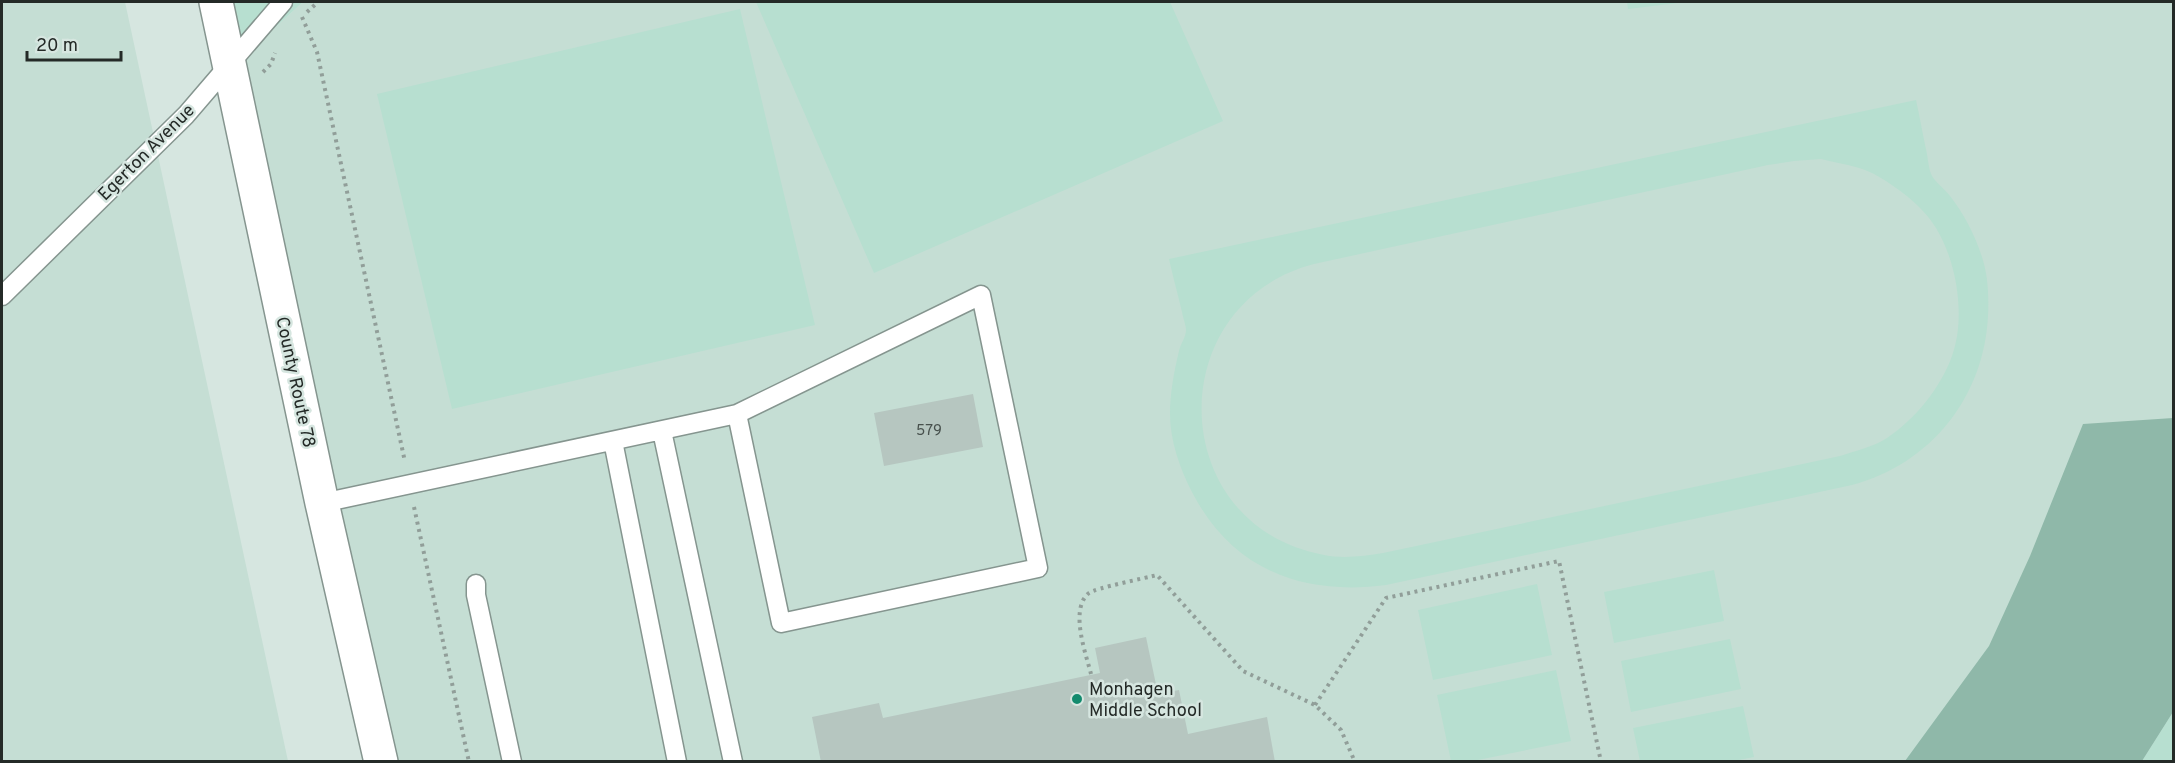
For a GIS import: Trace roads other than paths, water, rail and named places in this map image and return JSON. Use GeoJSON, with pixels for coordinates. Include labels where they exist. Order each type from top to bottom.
{"type":"FeatureCollection","features":[{"type":"Feature","properties":{"kind":"street","name":"County Route 78"},"geometry":{"type":"LineString","coordinates":[[216,2],[322,503],[381,762]]}},
{"type":"Feature","properties":{"kind":"lane","name":"Egerton Avenue"},"geometry":{"type":"LineString","coordinates":[[2,296],[186,115],[283,2]]}},
{"type":"Feature","properties":{"kind":"lane"},"geometry":{"type":"LineString","coordinates":[[322,503],[737,414],[981,295],[1038,568],[781,623],[737,414]]}},
{"type":"Feature","properties":{"kind":"lane"},"geometry":{"type":"LineString","coordinates":[[662,431],[732,762]]}},
{"type":"Feature","properties":{"kind":"lane"},"geometry":{"type":"LineString","coordinates":[[613,441],[677,762]]}},
{"type":"Feature","properties":{"kind":"lane"},"geometry":{"type":"LineString","coordinates":[[476,584],[476,595],[512,762]]}},
{"type":"Feature","properties":{"kind":"place","name":"Monhagen Middle School"},"geometry":{"type":"Point","coordinates":[1077,699]}}]}
